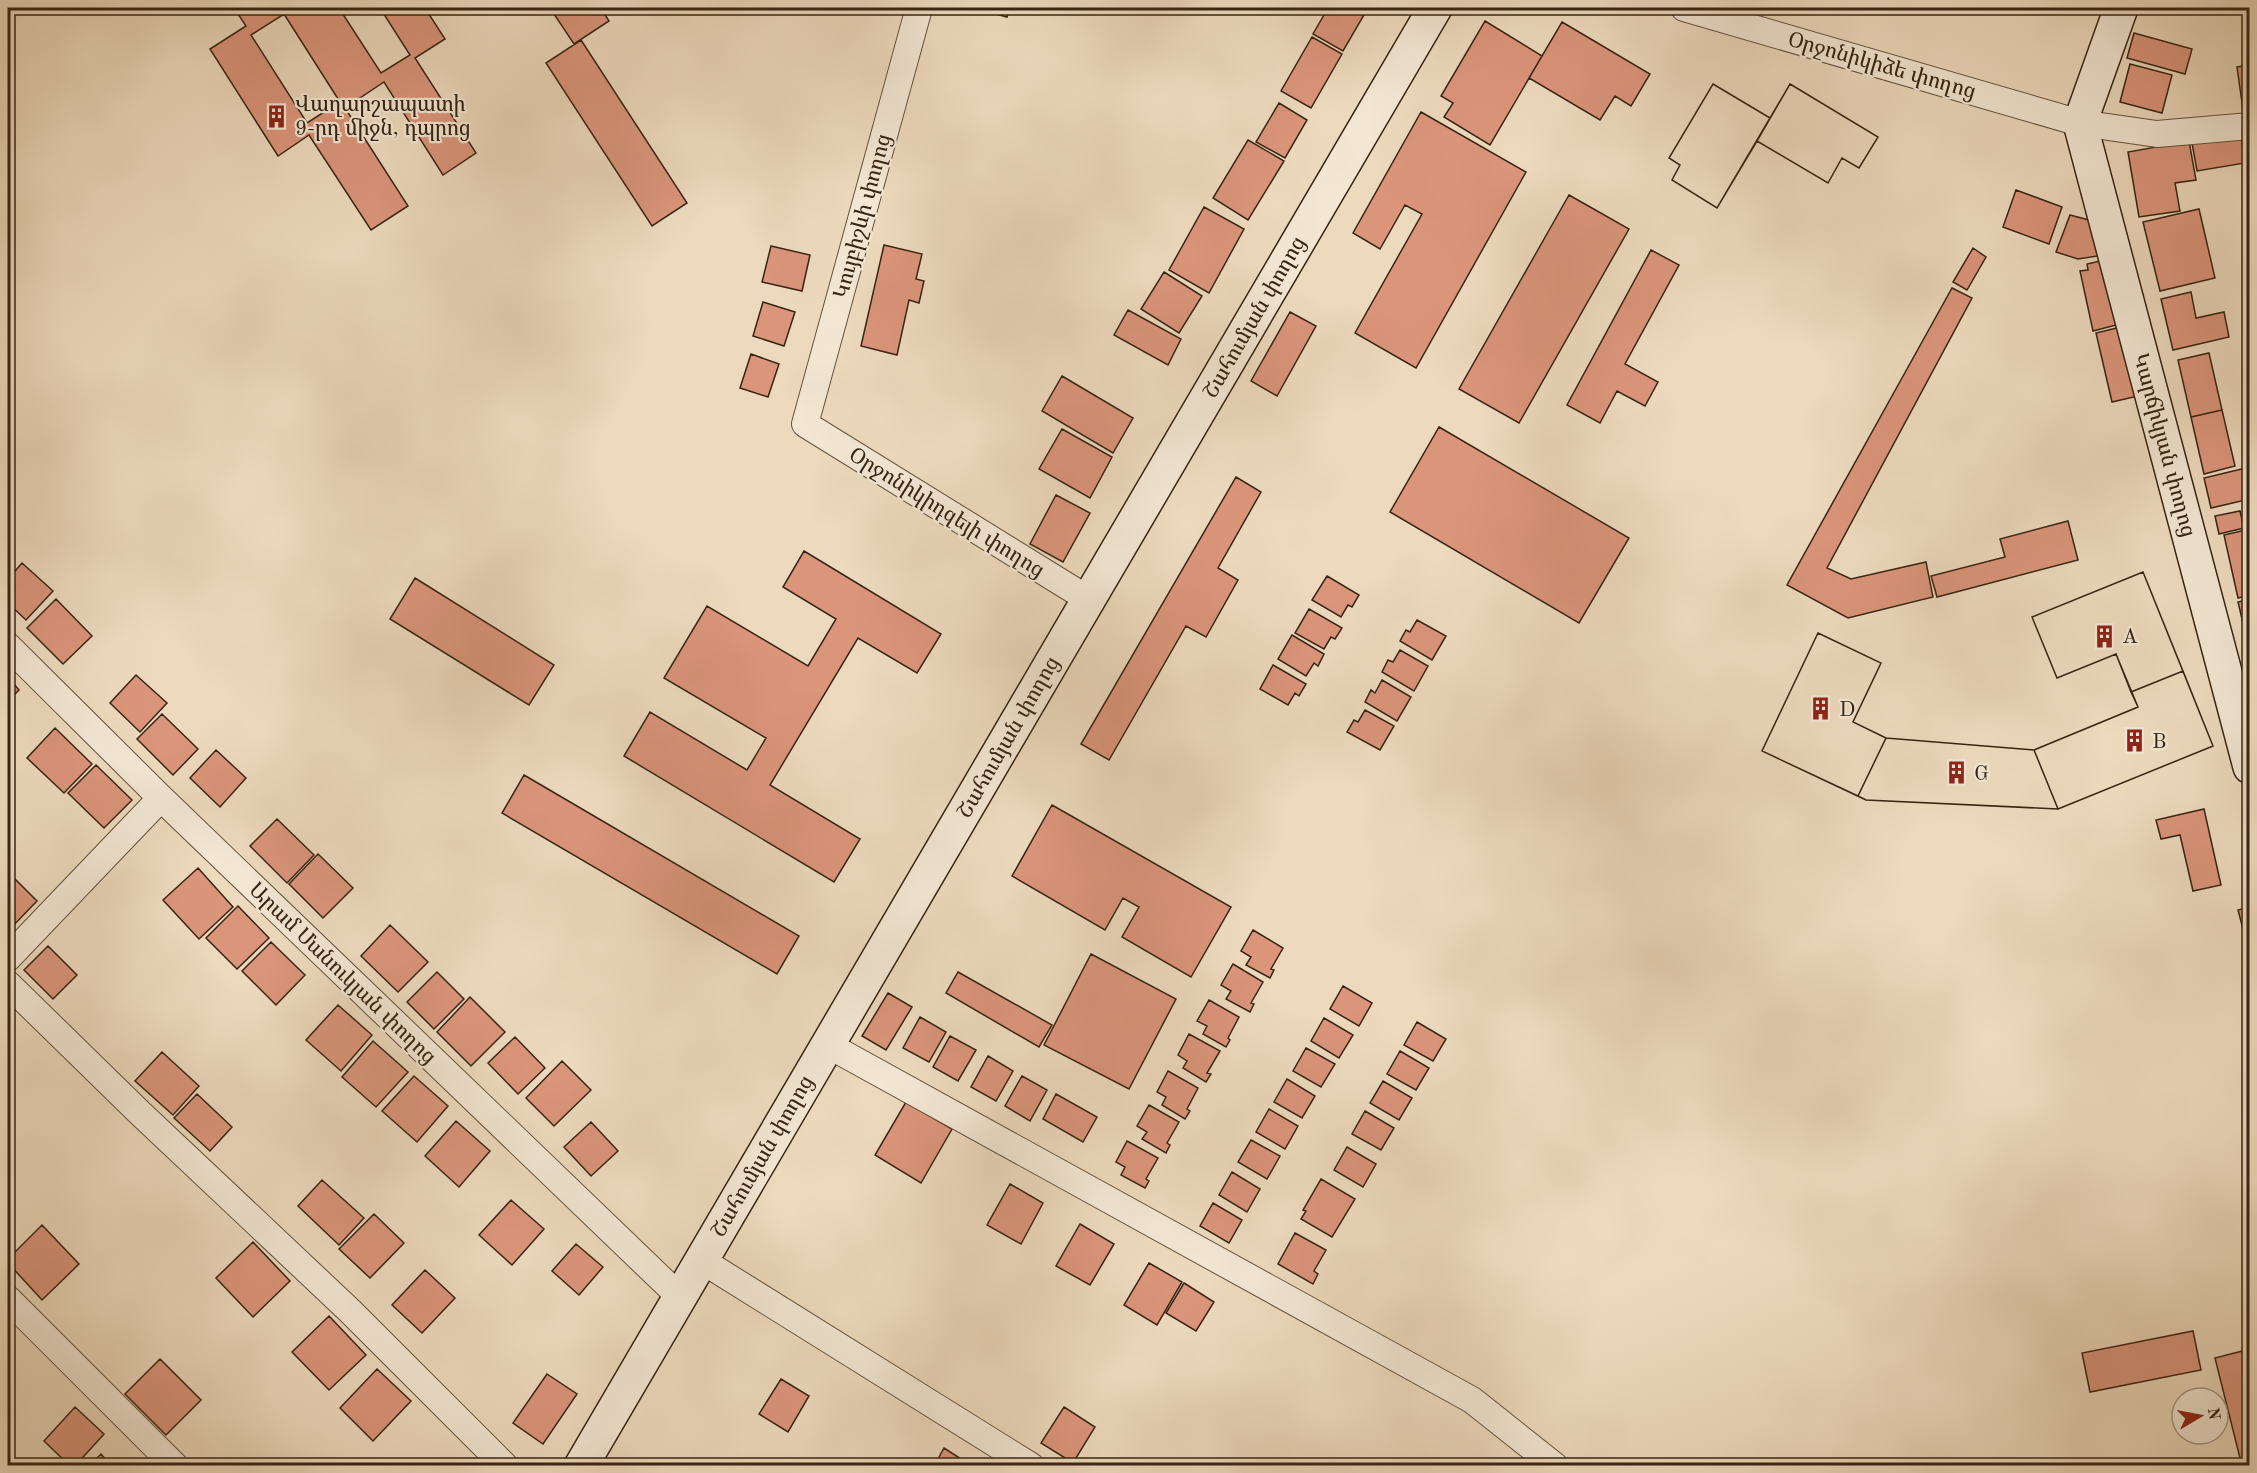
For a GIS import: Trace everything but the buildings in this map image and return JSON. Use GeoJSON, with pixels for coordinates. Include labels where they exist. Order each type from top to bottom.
{"type":"FeatureCollection","features":[{"type":"Feature","properties":{"kind":"main road","name":"Շահումյան փողոց"},"geometry":{"type":"LineString","coordinates":[[581,1466],[1435,8]]}},
{"type":"Feature","properties":{"kind":"main road"},"geometry":{"type":"LineString","coordinates":[[2080,123],[2121,8]]}},
{"type":"Feature","properties":{"kind":"main road","name":"Կարճիկյան փողոց"},"geometry":{"type":"LineString","coordinates":[[2080,123],[2248,756]]}},
{"type":"Feature","properties":{"kind":"street","name":"Կույբիշևի փողոց"},"geometry":{"type":"LineString","coordinates":[[805,424],[919,8]]}},
{"type":"Feature","properties":{"kind":"street","name":"Օրջոնիկիձե փողոց"},"geometry":{"type":"LineString","coordinates":[[1684,8],[2080,123],[2157,134],[2250,126]]}},
{"type":"Feature","properties":{"kind":"street","name":"Օրջոնիկիդզեյի փողոց"},"geometry":{"type":"LineString","coordinates":[[805,424],[1088,599]]}},
{"type":"Feature","properties":{"kind":"street","name":"Արամ Մանուկյան փողոց"},"geometry":{"type":"LineString","coordinates":[[8,646],[161,798],[680,1297]]}},
{"type":"Feature","properties":{"kind":"street"},"geometry":{"type":"LineString","coordinates":[[8,958],[161,798]]}},
{"type":"Feature","properties":{"kind":"street"},"geometry":{"type":"LineString","coordinates":[[8,984],[131,1105],[349,1310],[505,1466]]}},
{"type":"Feature","properties":{"kind":"street"},"geometry":{"type":"LineString","coordinates":[[828,1045],[1472,1400],[1540,1460]]}},
{"type":"Feature","properties":{"kind":"street"},"geometry":{"type":"LineString","coordinates":[[701,1260],[1030,1466]]}},
{"type":"Feature","properties":{"kind":"street"},"geometry":{"type":"LineString","coordinates":[[8,1299],[175,1466]]}},
{"type":"Feature","properties":{"kind":"place","name":"Վաղարշապատի 9-րդ միջն, դպրոց"},"geometry":{"type":"Point","coordinates":[277,116]}},
{"type":"Feature","properties":{"kind":"place","name":"A"},"geometry":{"type":"Point","coordinates":[2104,636]}},
{"type":"Feature","properties":{"kind":"place","name":"D"},"geometry":{"type":"Point","coordinates":[1821,709]}},
{"type":"Feature","properties":{"kind":"place","name":"B"},"geometry":{"type":"Point","coordinates":[2134,741]}},
{"type":"Feature","properties":{"kind":"place","name":"G"},"geometry":{"type":"Point","coordinates":[1956,773]}}]}
